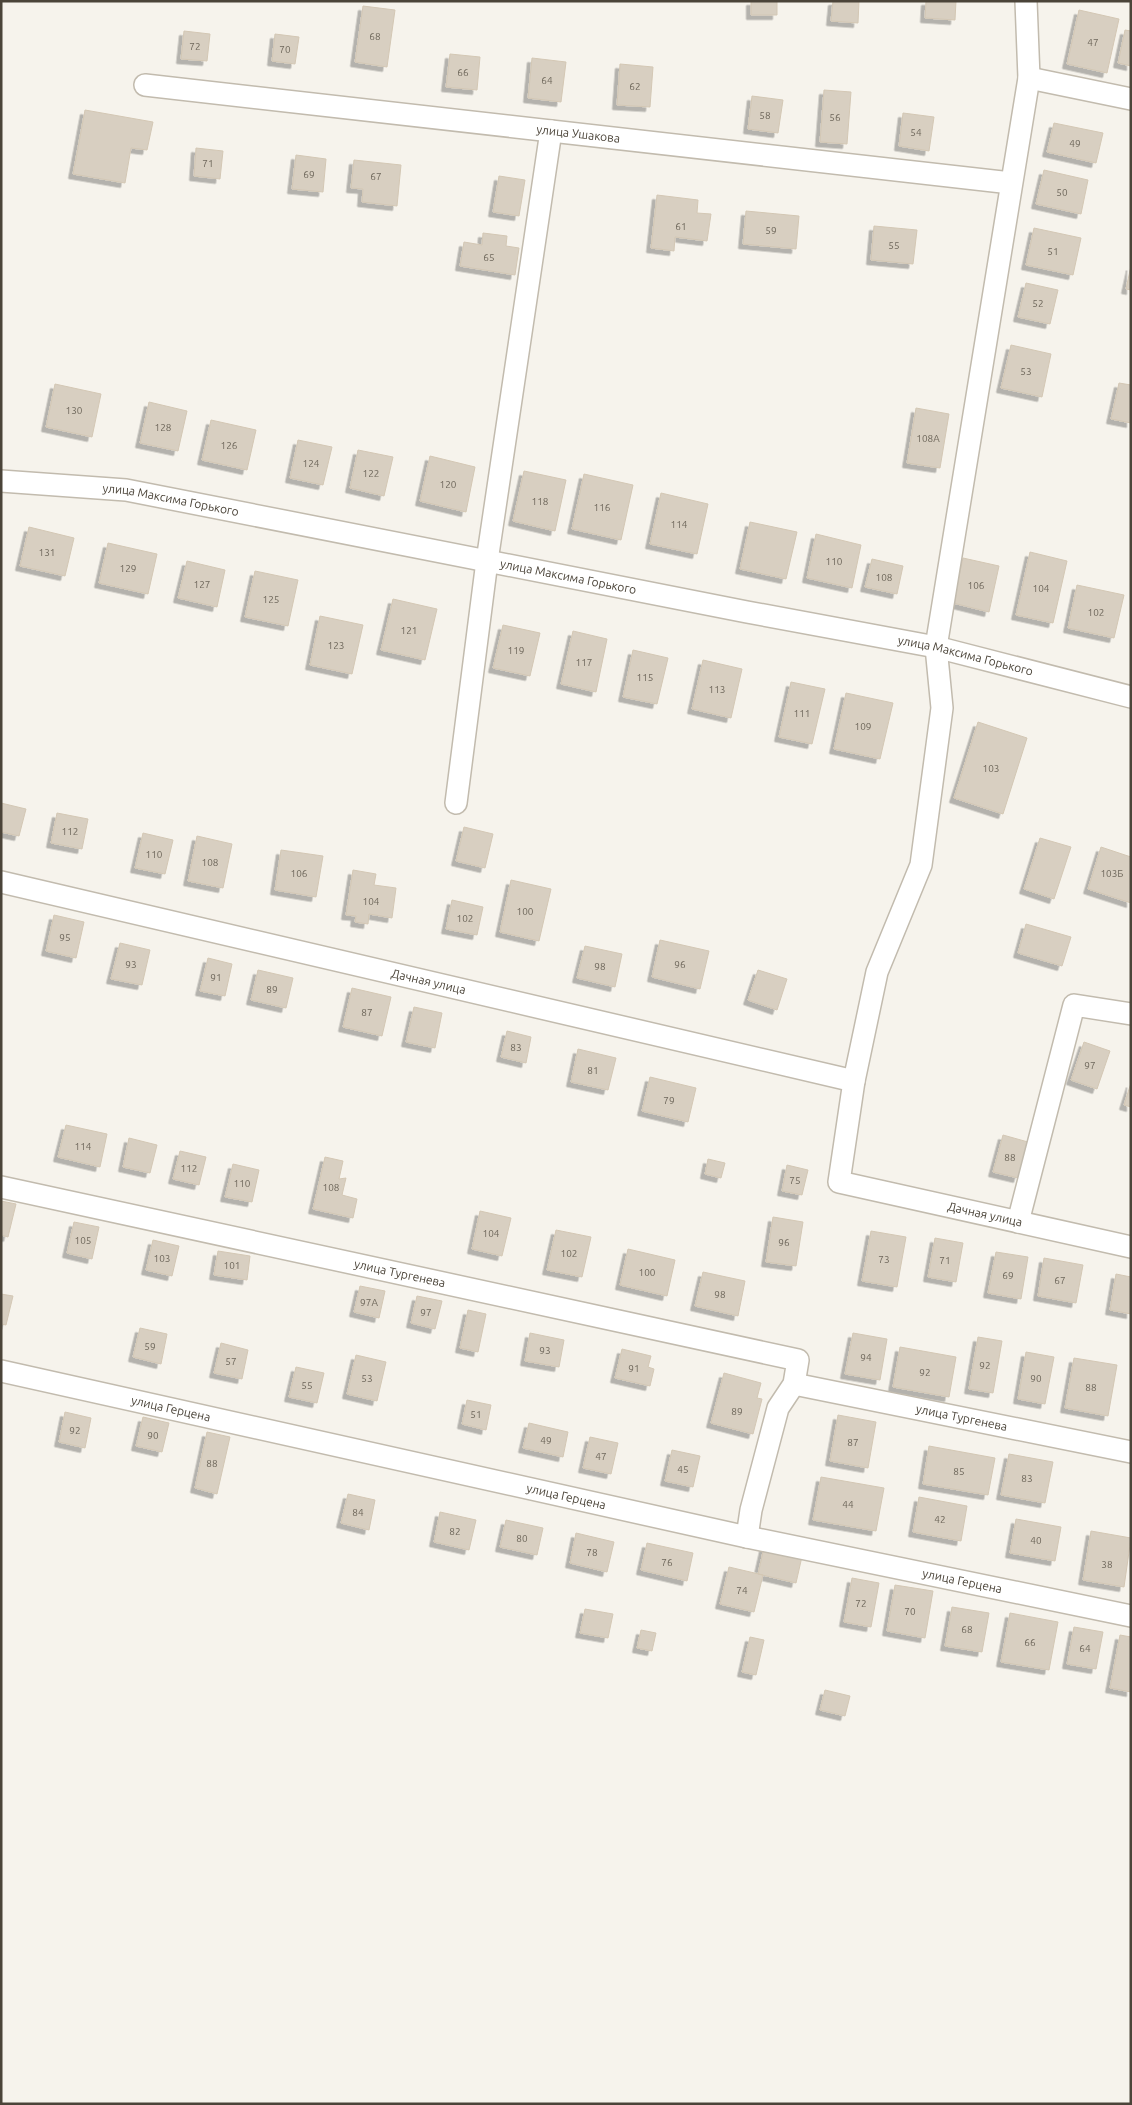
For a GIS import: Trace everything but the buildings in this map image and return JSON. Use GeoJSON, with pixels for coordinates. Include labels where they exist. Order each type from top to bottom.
{"type":"FeatureCollection","features":[{"type":"Feature","properties":{"kind":"street"},"geometry":{"type":"LineString","coordinates":[[854,1081],[877,972],[921,865],[942,708],[936,647],[1029,78],[1026,1]]}},
{"type":"Feature","properties":{"kind":"street"},"geometry":{"type":"LineString","coordinates":[[1029,78],[1131,99]]}},
{"type":"Feature","properties":{"kind":"street","name":"улица Ушакова"},"geometry":{"type":"LineString","coordinates":[[145,85],[1011,183]]}},
{"type":"Feature","properties":{"kind":"street"},"geometry":{"type":"LineString","coordinates":[[456,803],[487,561],[552,131]]}},
{"type":"Feature","properties":{"kind":"street","name":"улица Максима Горького"},"geometry":{"type":"LineString","coordinates":[[1,481],[126,490],[747,612],[936,647],[1131,697]]}},
{"type":"Feature","properties":{"kind":"street","name":"Дачная улица"},"geometry":{"type":"LineString","coordinates":[[1,882],[854,1081],[839,1182],[1131,1247]]}},
{"type":"Feature","properties":{"kind":"street"},"geometry":{"type":"LineString","coordinates":[[1018,1222],[1074,1005],[1131,1014]]}},
{"type":"Feature","properties":{"kind":"street","name":"улица Тургенева"},"geometry":{"type":"LineString","coordinates":[[1,1187],[798,1360],[794,1384],[1131,1452]]}},
{"type":"Feature","properties":{"kind":"street","name":"улица Герцена"},"geometry":{"type":"LineString","coordinates":[[1,1372],[747,1537],[1131,1616]]}},
{"type":"Feature","properties":{"kind":"street"},"geometry":{"type":"LineString","coordinates":[[747,1537],[751,1510],[778,1408],[794,1384]]}}]}
